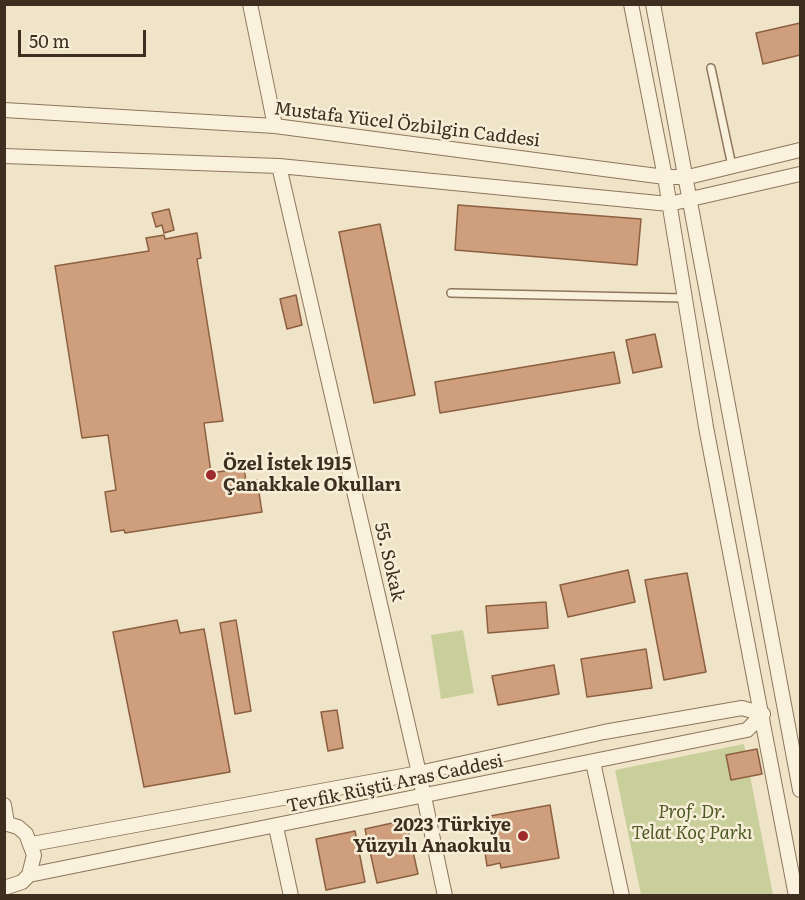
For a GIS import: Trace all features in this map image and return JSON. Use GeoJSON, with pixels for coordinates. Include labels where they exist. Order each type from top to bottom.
{"type":"FeatureCollection","features":[{"type":"Feature","properties":{"kind":"street"},"geometry":{"type":"LineString","coordinates":[[250,4],[275,126]]}},
{"type":"Feature","properties":{"kind":"street"},"geometry":{"type":"LineString","coordinates":[[631,4],[665,177],[706,427],[763,714],[796,896]]}},
{"type":"Feature","properties":{"kind":"street"},"geometry":{"type":"LineString","coordinates":[[653,4],[688,177],[801,790]]}},
{"type":"Feature","properties":{"kind":"street","name":"Mustafa Yücel Özbilgin Caddesi"},"geometry":{"type":"LineString","coordinates":[[4,110],[275,126],[665,177],[688,177],[801,150]]}},
{"type":"Feature","properties":{"kind":"street"},"geometry":{"type":"LineString","coordinates":[[4,156],[279,166],[669,204],[801,174]]}},
{"type":"Feature","properties":{"kind":"street","name":"55. Sokak"},"geometry":{"type":"LineString","coordinates":[[279,166],[419,772],[444,896]]}},
{"type":"Feature","properties":{"kind":"street","name":"Tevfik Rüştü Aras Caddesi"},"geometry":{"type":"LineString","coordinates":[[4,888],[423,794],[747,730],[763,714],[742,708],[604,732],[419,772],[32,844]]}},
{"type":"Feature","properties":{"kind":"street"},"geometry":{"type":"LineString","coordinates":[[786,714],[801,711]]}},
{"type":"Feature","properties":{"kind":"street"},"geometry":{"type":"LineString","coordinates":[[593,762],[622,896]]}},
{"type":"Feature","properties":{"kind":"street"},"geometry":{"type":"LineString","coordinates":[[4,805],[6,823],[26,834],[32,844],[34,855],[25,884]]}},
{"type":"Feature","properties":{"kind":"street"},"geometry":{"type":"LineString","coordinates":[[276,827],[291,896]]}},
{"type":"Feature","properties":{"kind":"lane"},"geometry":{"type":"LineString","coordinates":[[711,68],[732,166]]}},
{"type":"Feature","properties":{"kind":"lane"},"geometry":{"type":"LineString","coordinates":[[451,293],[685,298]]}},
{"type":"Feature","properties":{"kind":"green space"},"geometry":{"type":"Polygon","coordinates":[[[463,630],[474,693],[441,699],[431,635],[463,630]]]}},
{"type":"Feature","properties":{"kind":"green space","name":"Prof. Dr. Telat Koç Parkı"},"geometry":{"type":"Polygon","coordinates":[[[744,744],[773,895],[641,895],[615,770],[744,744]]]}},
{"type":"Feature","properties":{"kind":"building"},"geometry":{"type":"Polygon","coordinates":[[[800,23],[800,55],[763,64],[756,33],[800,23]]]}},
{"type":"Feature","properties":{"kind":"building"},"geometry":{"type":"Polygon","coordinates":[[[458,205],[641,219],[637,265],[455,250],[458,205]]]}},
{"type":"Feature","properties":{"kind":"building"},"geometry":{"type":"Polygon","coordinates":[[[169,209],[174,230],[164,233],[162,225],[156,227],[152,213],[169,209]]]}},
{"type":"Feature","properties":{"kind":"building"},"geometry":{"type":"Polygon","coordinates":[[[380,224],[415,395],[374,403],[339,232],[380,224]]]}},
{"type":"Feature","properties":{"kind":"building"},"geometry":{"type":"Polygon","coordinates":[[[197,233],[201,258],[197,259],[223,421],[204,423],[211,473],[244,468],[246,481],[257,480],[262,512],[125,533],[124,530],[111,532],[105,492],[116,490],[108,435],[82,438],[55,266],[149,251],[146,238],[164,235],[165,239],[197,233]]]}},
{"type":"Feature","properties":{"kind":"building"},"geometry":{"type":"Polygon","coordinates":[[[296,295],[302,325],[287,329],[280,299],[296,295]]]}},
{"type":"Feature","properties":{"kind":"building"},"geometry":{"type":"Polygon","coordinates":[[[655,334],[662,367],[633,373],[626,340],[655,334]]]}},
{"type":"Feature","properties":{"kind":"building"},"geometry":{"type":"Polygon","coordinates":[[[614,352],[620,383],[440,413],[435,382],[614,352]]]}},
{"type":"Feature","properties":{"kind":"building"},"geometry":{"type":"Polygon","coordinates":[[[628,570],[635,602],[568,617],[560,585],[628,570]]]}},
{"type":"Feature","properties":{"kind":"building"},"geometry":{"type":"Polygon","coordinates":[[[687,573],[706,672],[664,680],[645,580],[687,573]]]}},
{"type":"Feature","properties":{"kind":"building"},"geometry":{"type":"Polygon","coordinates":[[[546,602],[548,628],[488,633],[486,606],[546,602]]]}},
{"type":"Feature","properties":{"kind":"building"},"geometry":{"type":"Polygon","coordinates":[[[177,620],[180,633],[204,629],[230,772],[144,787],[113,632],[177,620]]]}},
{"type":"Feature","properties":{"kind":"building"},"geometry":{"type":"Polygon","coordinates":[[[236,620],[251,711],[235,714],[220,623],[236,620]]]}},
{"type":"Feature","properties":{"kind":"building"},"geometry":{"type":"Polygon","coordinates":[[[646,649],[652,688],[587,697],[581,659],[646,649]]]}},
{"type":"Feature","properties":{"kind":"building"},"geometry":{"type":"Polygon","coordinates":[[[554,665],[559,694],[498,705],[492,676],[554,665]]]}},
{"type":"Feature","properties":{"kind":"building"},"geometry":{"type":"Polygon","coordinates":[[[337,710],[343,748],[328,751],[321,712],[337,710]]]}},
{"type":"Feature","properties":{"kind":"building"},"geometry":{"type":"Polygon","coordinates":[[[757,749],[762,774],[731,780],[726,755],[757,749]]]}},
{"type":"Feature","properties":{"kind":"building"},"geometry":{"type":"Polygon","coordinates":[[[550,805],[559,858],[501,868],[500,863],[487,866],[484,846],[495,844],[490,816],[550,805]]]}},
{"type":"Feature","properties":{"kind":"building"},"geometry":{"type":"Polygon","coordinates":[[[406,820],[418,874],[377,883],[365,829],[406,820]]]}},
{"type":"Feature","properties":{"kind":"building"},"geometry":{"type":"Polygon","coordinates":[[[355,831],[365,882],[326,890],[316,839],[355,831]]]}},
{"type":"Feature","properties":{"kind":"place","name":"Özel İstek 1915 Çanakkale Okulları"},"geometry":{"type":"Point","coordinates":[211,475]}},
{"type":"Feature","properties":{"kind":"place","name":"2023 Türkiye Yüzyılı Anaokulu"},"geometry":{"type":"Point","coordinates":[523,836]}}]}
